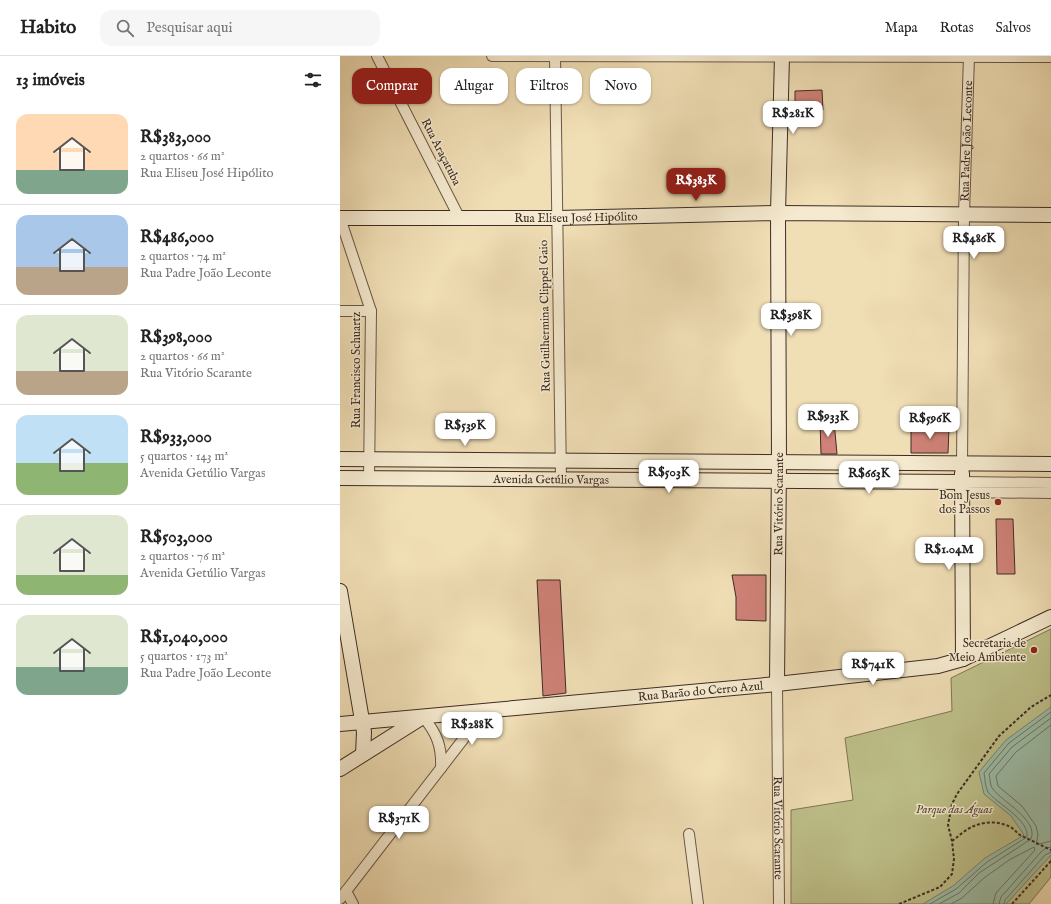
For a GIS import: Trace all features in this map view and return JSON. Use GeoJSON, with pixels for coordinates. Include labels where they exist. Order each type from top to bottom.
{"type":"FeatureCollection","features":[{"type":"Feature","properties":{"kind":"main road","name":"Rua Vitório Scarante"},"geometry":{"type":"LineString","coordinates":[[776,684],[779,462],[778,213],[782,57]]}},
{"type":"Feature","properties":{"kind":"main road","name":"Rua Eliseu José Hipólito"},"geometry":{"type":"LineString","coordinates":[[340,218],[557,218],[778,213],[1051,215]]}},
{"type":"Feature","properties":{"kind":"main road","name":"Avenida Getúlio Vargas"},"geometry":{"type":"LineString","coordinates":[[340,458],[369,460],[1051,464]]}},
{"type":"Feature","properties":{"kind":"main road","name":"Rua Padre João Leconte"},"geometry":{"type":"LineString","coordinates":[[962,464],[963,659]]}},
{"type":"Feature","properties":{"kind":"main road","name":"Avenida Getúlio Vargas"},"geometry":{"type":"LineString","coordinates":[[340,478],[778,481],[962,487]]}},
{"type":"Feature","properties":{"kind":"main road"},"geometry":{"type":"LineString","coordinates":[[340,591],[362,722],[365,744],[363,754]]}},
{"type":"Feature","properties":{"kind":"main road","name":"Rua Barão do Cerro Azul"},"geometry":{"type":"LineString","coordinates":[[340,724],[776,684],[938,666],[963,659],[1051,617]]}},
{"type":"Feature","properties":{"kind":"main road"},"geometry":{"type":"LineString","coordinates":[[340,769],[423,717]]}},
{"type":"Feature","properties":{"kind":"street","name":"Rua Araçatuba"},"geometry":{"type":"LineString","coordinates":[[376,56],[459,217]]}},
{"type":"Feature","properties":{"kind":"street"},"geometry":{"type":"LineString","coordinates":[[492,56],[1051,57]]}},
{"type":"Feature","properties":{"kind":"street","name":"Rua Guilhermina Clippel Gaio"},"geometry":{"type":"LineString","coordinates":[[555,56],[561,480]]}},
{"type":"Feature","properties":{"kind":"street","name":"Rua Padre João Leconte"},"geometry":{"type":"LineString","coordinates":[[962,464],[964,214],[969,57]]}},
{"type":"Feature","properties":{"kind":"street","name":"Rua Francisco Schuartz"},"geometry":{"type":"LineString","coordinates":[[340,218],[371,311],[369,479]]}},
{"type":"Feature","properties":{"kind":"street"},"geometry":{"type":"LineString","coordinates":[[340,311],[371,311]]}},
{"type":"Feature","properties":{"kind":"street","name":"Avenida Getúlio Vargas"},"geometry":{"type":"LineString","coordinates":[[962,487],[1051,483]]}},
{"type":"Feature","properties":{"kind":"street","name":"Avenida Getúlio Vargas"},"geometry":{"type":"LineString","coordinates":[[962,487],[1051,493]]}},
{"type":"Feature","properties":{"kind":"street","name":"Rua Vitório Scarante"},"geometry":{"type":"LineString","coordinates":[[776,684],[779,904]]}},
{"type":"Feature","properties":{"kind":"street"},"geometry":{"type":"LineString","coordinates":[[353,904],[343,895],[485,711]]}},
{"type":"Feature","properties":{"kind":"street"},"geometry":{"type":"LineString","coordinates":[[423,717],[432,727],[438,740],[441,754],[441,768]]}},
{"type":"Feature","properties":{"kind":"street"},"geometry":{"type":"LineString","coordinates":[[689,834],[698,904]]}},
{"type":"Feature","properties":{"kind":"path"},"geometry":{"type":"LineString","coordinates":[[899,904],[940,887],[952,874],[954,859],[948,825],[952,804],[957,794],[999,736],[1031,706],[1051,695]]}},
{"type":"Feature","properties":{"kind":"path"},"geometry":{"type":"LineString","coordinates":[[952,841],[974,826],[996,822],[1015,829],[1018,834],[1051,850]]}},
{"type":"Feature","properties":{"kind":"path"},"geometry":{"type":"LineString","coordinates":[[1012,904],[1051,861]]}},
{"type":"Feature","properties":{"kind":"green space","name":"Parque das Águas"},"geometry":{"type":"Polygon","coordinates":[[[1051,629],[1051,877],[1029,904],[791,904],[791,810],[853,800],[845,738],[952,711],[951,678],[1051,629]]]}},
{"type":"Feature","properties":{"kind":"water"},"geometry":{"type":"Polygon","coordinates":[[[1051,707],[1051,855],[1006,904],[923,904],[953,886],[985,858],[1024,835],[1011,816],[984,794],[979,772],[1006,740],[1051,707]]]}},
{"type":"Feature","properties":{"kind":"building"},"geometry":{"type":"Polygon","coordinates":[[[822,90],[823,110],[795,111],[795,91],[822,90]]]}},
{"type":"Feature","properties":{"kind":"building"},"geometry":{"type":"Polygon","coordinates":[[[820,421],[834,421],[837,454],[821,454],[820,421]]]}},
{"type":"Feature","properties":{"kind":"building"},"geometry":{"type":"Polygon","coordinates":[[[911,427],[949,428],[948,453],[911,453],[911,427]]]}},
{"type":"Feature","properties":{"kind":"building"},"geometry":{"type":"Polygon","coordinates":[[[996,519],[1013,519],[1015,574],[997,574],[996,519]]]}},
{"type":"Feature","properties":{"kind":"building"},"geometry":{"type":"Polygon","coordinates":[[[732,575],[766,575],[766,621],[736,620],[736,597],[732,575]]]}},
{"type":"Feature","properties":{"kind":"building"},"geometry":{"type":"Polygon","coordinates":[[[537,580],[560,580],[566,693],[543,696],[537,580]]]}},
{"type":"Feature","properties":{"kind":"place","name":"Bom Jesus dos Passos"},"geometry":{"type":"Point","coordinates":[998,502]}},
{"type":"Feature","properties":{"kind":"place","name":"Secretaria de Meio Ambiente"},"geometry":{"type":"Point","coordinates":[1034,650]}}]}
